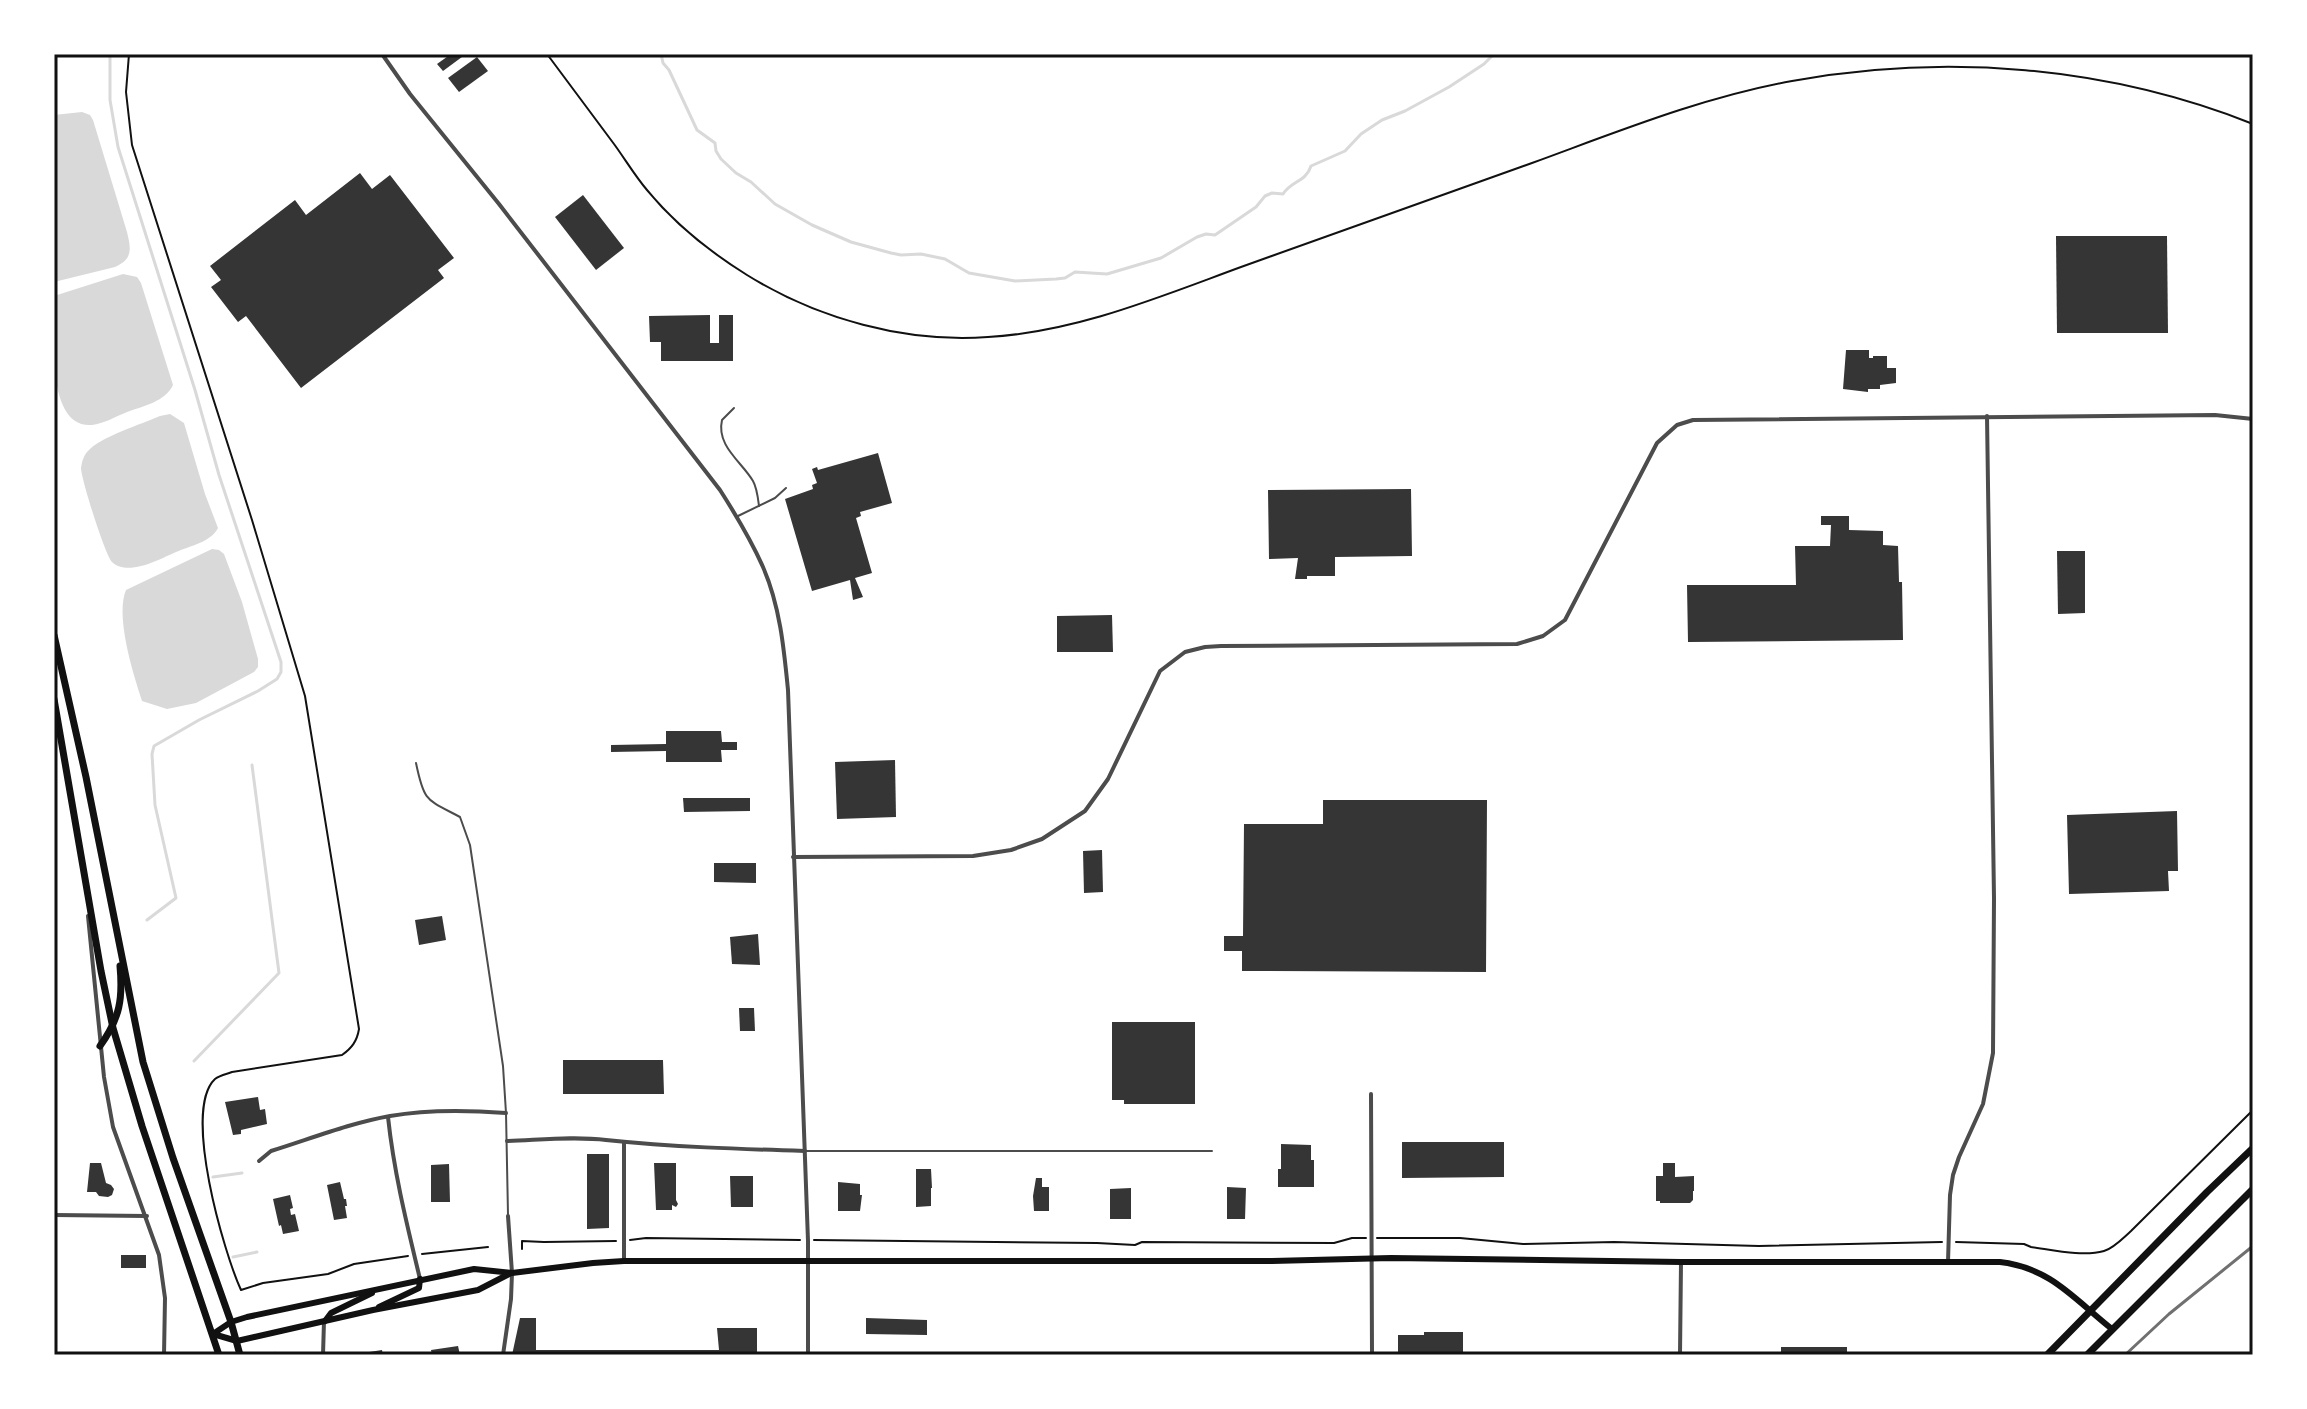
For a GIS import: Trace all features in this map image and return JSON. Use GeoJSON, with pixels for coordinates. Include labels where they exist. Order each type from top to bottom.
{"type":"FeatureCollection","features":[{"type":"Feature","properties":{"kind":"highway"},"geometry":{"type":"LineString","coordinates":[[54,635],[143,1062],[240,1355]]}},
{"type":"Feature","properties":{"kind":"highway"},"geometry":{"type":"LineString","coordinates":[[54,699],[113,1028],[142,1126],[219,1355]]}},
{"type":"Feature","properties":{"kind":"highway"},"geometry":{"type":"LineString","coordinates":[[100,1046],[113,1028],[120,1005],[121,946]]}},
{"type":"Feature","properties":{"kind":"highway"},"geometry":{"type":"LineString","coordinates":[[2047,1355],[2253,1148]]}},
{"type":"Feature","properties":{"kind":"highway"},"geometry":{"type":"LineString","coordinates":[[2087,1355],[2253,1189]]}},
{"type":"Feature","properties":{"kind":"main road"},"geometry":{"type":"LineString","coordinates":[[213,1334],[231,1322],[247,1317],[474,1269],[512,1273],[624,1261],[1371,1259],[2000,1262],[2029,1268],[2062,1286],[2112,1329]]}},
{"type":"Feature","properties":{"kind":"main road"},"geometry":{"type":"LineString","coordinates":[[213,1334],[237,1341],[478,1290],[512,1273]]}},
{"type":"Feature","properties":{"kind":"main road"},"geometry":{"type":"LineString","coordinates":[[373,1310],[412,1293],[419,1288],[420,1279]]}},
{"type":"Feature","properties":{"kind":"main road"},"geometry":{"type":"LineString","coordinates":[[325,1321],[338,1309],[378,1289]]}},
{"type":"Feature","properties":{"kind":"street"},"geometry":{"type":"LineString","coordinates":[[382,54],[720,490],[764,568],[780,625],[788,690],[808,1241],[808,1355]]}},
{"type":"Feature","properties":{"kind":"street"},"geometry":{"type":"LineString","coordinates":[[793,857],[973,856],[1011,850],[1042,839],[1085,811],[1108,779],[1160,671],[1185,652],[1205,647],[1517,644],[1543,636],[1565,620],[1657,443],[1677,425],[1693,420],[2215,415],[2253,419]]}},
{"type":"Feature","properties":{"kind":"street"},"geometry":{"type":"LineString","coordinates":[[1948,1262],[1953,1175],[1983,1104],[1993,1053],[1994,898],[1987,416]]}},
{"type":"Feature","properties":{"kind":"street"},"geometry":{"type":"LineString","coordinates":[[88,897],[100,1046],[113,1127],[159,1255],[163,1286],[164,1355]]}},
{"type":"Feature","properties":{"kind":"street"},"geometry":{"type":"LineString","coordinates":[[1371,1094],[1372,1355]]}},
{"type":"Feature","properties":{"kind":"street"},"geometry":{"type":"LineString","coordinates":[[259,1161],[271,1151],[388,1116],[429,1111],[506,1113]]}},
{"type":"Feature","properties":{"kind":"street"},"geometry":{"type":"LineString","coordinates":[[388,1116],[393,1159],[420,1279]]}},
{"type":"Feature","properties":{"kind":"street"},"geometry":{"type":"LineString","coordinates":[[507,1141],[605,1139],[689,1148],[805,1151]]}},
{"type":"Feature","properties":{"kind":"street"},"geometry":{"type":"LineString","coordinates":[[624,1143],[624,1261]]}},
{"type":"Feature","properties":{"kind":"street"},"geometry":{"type":"LineString","coordinates":[[54,1215],[147,1216]]}},
{"type":"Feature","properties":{"kind":"street"},"geometry":{"type":"LineString","coordinates":[[503,1355],[511,1308],[508,1216]]}},
{"type":"Feature","properties":{"kind":"street"},"geometry":{"type":"LineString","coordinates":[[1680,1355],[1681,1262]]}},
{"type":"Feature","properties":{"kind":"street"},"geometry":{"type":"LineString","coordinates":[[323,1355],[325,1321]]}},
{"type":"Feature","properties":{"kind":"lane"},"geometry":{"type":"LineString","coordinates":[[734,408],[722,420],[725,445],[754,483],[759,506]]}},
{"type":"Feature","properties":{"kind":"lane"},"geometry":{"type":"LineString","coordinates":[[737,517],[775,498],[786,488]]}},
{"type":"Feature","properties":{"kind":"lane"},"geometry":{"type":"LineString","coordinates":[[416,763],[421,789],[427,800],[460,817],[470,845],[503,1066],[508,1216]]}},
{"type":"Feature","properties":{"kind":"lane"},"geometry":{"type":"LineString","coordinates":[[805,1151],[1212,1151]]}},
{"type":"Feature","properties":{"kind":"path"},"geometry":{"type":"LineString","coordinates":[[129,54],[126,92],[132,145],[305,696],[359,1029],[350,1049],[342,1055],[232,1072],[217,1077],[207,1093],[202,1110],[202,1139],[227,1250],[241,1290],[263,1283],[328,1274],[354,1264],[488,1247]]}},
{"type":"Feature","properties":{"kind":"path"},"geometry":{"type":"LineString","coordinates":[[547,54],[647,190],[704,246],[750,277],[819,310],[881,329],[962,338],[1041,331],[1094,318],[1671,113],[1792,81],[1915,67],[2027,70],[2118,83],[2170,96],[2253,124]]}},
{"type":"Feature","properties":{"kind":"path"},"geometry":{"type":"LineString","coordinates":[[522,1249],[522,1241],[623,1242],[646,1238],[1135,1245],[1142,1242],[1334,1243],[1352,1238],[1460,1238],[1523,1244],[1614,1242],[1759,1246],[1948,1242],[2024,1244],[2080,1252],[2103,1251],[2131,1231],[2253,1110]]}},
{"type":"Feature","properties":{"kind":"shaded area"},"geometry":{"type":"Polygon","coordinates":[[[82,112],[93,120],[127,232],[129,253],[125,261],[115,267],[54,282],[54,115],[82,112]]]}},
{"type":"Feature","properties":{"kind":"shaded area"},"geometry":{"type":"Polygon","coordinates":[[[123,274],[137,277],[141,283],[173,385],[165,396],[105,422],[92,425],[77,422],[66,411],[55,373],[54,296],[123,274]]]}},
{"type":"Feature","properties":{"kind":"shaded area"},"geometry":{"type":"Polygon","coordinates":[[[170,414],[184,423],[218,528],[205,540],[153,562],[135,567],[119,566],[109,556],[89,500],[81,468],[85,454],[122,431],[170,414]]]}},
{"type":"Feature","properties":{"kind":"shaded area"},"geometry":{"type":"Polygon","coordinates":[[[212,549],[224,554],[242,602],[258,667],[196,703],[167,709],[142,701],[124,629],[123,601],[126,590],[212,549]]]}},
{"type":"Feature","properties":{"kind":"building"},"geometry":{"type":"Polygon","coordinates":[[[451,54],[466,54],[443,71],[437,64],[451,54]]]}},
{"type":"Feature","properties":{"kind":"building"},"geometry":{"type":"Polygon","coordinates":[[[477,57],[488,71],[459,92],[448,78],[477,57]]]}},
{"type":"Feature","properties":{"kind":"building"},"geometry":{"type":"Polygon","coordinates":[[[360,173],[372,189],[390,175],[454,258],[438,270],[444,278],[301,388],[246,316],[238,322],[211,287],[221,280],[210,266],[295,200],[306,215],[360,173]]]}},
{"type":"Feature","properties":{"kind":"building"},"geometry":{"type":"Polygon","coordinates":[[[583,195],[624,248],[596,270],[555,217],[583,195]]]}},
{"type":"Feature","properties":{"kind":"building"},"geometry":{"type":"Polygon","coordinates":[[[2056,236],[2167,236],[2168,333],[2057,333],[2056,236]]]}},
{"type":"Feature","properties":{"kind":"building"},"geometry":{"type":"Polygon","coordinates":[[[710,315],[710,343],[719,343],[719,315],[733,315],[733,361],[661,361],[661,342],[650,342],[649,316],[710,315]]]}},
{"type":"Feature","properties":{"kind":"building"},"geometry":{"type":"Polygon","coordinates":[[[1846,350],[1869,350],[1869,358],[1887,356],[1887,368],[1896,368],[1896,383],[1880,385],[1880,389],[1868,389],[1868,392],[1843,389],[1846,350]]]}},
{"type":"Feature","properties":{"kind":"building"},"geometry":{"type":"Polygon","coordinates":[[[878,453],[892,503],[860,512],[861,516],[856,518],[872,573],[855,578],[863,597],[853,600],[850,580],[812,591],[785,499],[813,489],[812,485],[817,483],[812,469],[878,453]]]}},
{"type":"Feature","properties":{"kind":"building"},"geometry":{"type":"Polygon","coordinates":[[[1411,489],[1412,556],[1335,557],[1335,576],[1307,576],[1307,579],[1295,579],[1298,558],[1269,559],[1268,490],[1411,489]]]}},
{"type":"Feature","properties":{"kind":"building"},"geometry":{"type":"Polygon","coordinates":[[[1821,516],[1849,516],[1849,530],[1883,531],[1883,545],[1898,546],[1903,640],[1688,642],[1687,585],[1796,585],[1795,546],[1830,546],[1831,525],[1821,525],[1821,516]]]}},
{"type":"Feature","properties":{"kind":"building"},"geometry":{"type":"Polygon","coordinates":[[[2057,551],[2085,551],[2085,613],[2058,614],[2057,551]]]}},
{"type":"Feature","properties":{"kind":"building"},"geometry":{"type":"Polygon","coordinates":[[[1112,615],[1113,652],[1057,652],[1057,616],[1112,615]]]}},
{"type":"Feature","properties":{"kind":"building"},"geometry":{"type":"Polygon","coordinates":[[[666,731],[721,731],[722,742],[737,742],[737,750],[721,750],[722,762],[666,762],[666,751],[611,752],[611,745],[666,744],[666,731]]]}},
{"type":"Feature","properties":{"kind":"building"},"geometry":{"type":"Polygon","coordinates":[[[895,760],[896,817],[837,819],[835,762],[895,760]]]}},
{"type":"Feature","properties":{"kind":"building"},"geometry":{"type":"Polygon","coordinates":[[[683,798],[750,798],[750,811],[684,812],[683,798]]]}},
{"type":"Feature","properties":{"kind":"building"},"geometry":{"type":"Polygon","coordinates":[[[1323,800],[1487,800],[1486,972],[1242,971],[1242,951],[1224,951],[1224,936],[1243,936],[1244,824],[1323,824],[1323,800]]]}},
{"type":"Feature","properties":{"kind":"building"},"geometry":{"type":"Polygon","coordinates":[[[2177,811],[2178,871],[2168,871],[2169,891],[2069,894],[2067,815],[2177,811]]]}},
{"type":"Feature","properties":{"kind":"building"},"geometry":{"type":"Polygon","coordinates":[[[1102,850],[1103,892],[1084,893],[1083,851],[1102,850]]]}},
{"type":"Feature","properties":{"kind":"building"},"geometry":{"type":"Polygon","coordinates":[[[714,863],[756,863],[756,883],[714,882],[714,863]]]}},
{"type":"Feature","properties":{"kind":"building"},"geometry":{"type":"Polygon","coordinates":[[[442,916],[446,940],[419,945],[415,920],[442,916]]]}},
{"type":"Feature","properties":{"kind":"building"},"geometry":{"type":"Polygon","coordinates":[[[758,934],[760,965],[732,964],[730,937],[758,934]]]}},
{"type":"Feature","properties":{"kind":"building"},"geometry":{"type":"Polygon","coordinates":[[[739,1008],[754,1008],[755,1031],[740,1031],[739,1008]]]}},
{"type":"Feature","properties":{"kind":"building"},"geometry":{"type":"Polygon","coordinates":[[[1112,1022],[1195,1022],[1195,1104],[1124,1104],[1124,1100],[1112,1100],[1112,1022]]]}},
{"type":"Feature","properties":{"kind":"building"},"geometry":{"type":"Polygon","coordinates":[[[563,1060],[663,1060],[664,1094],[563,1094],[563,1060]]]}},
{"type":"Feature","properties":{"kind":"building"},"geometry":{"type":"Polygon","coordinates":[[[258,1097],[260,1110],[265,1109],[267,1124],[233,1135],[225,1102],[258,1097]]]}},
{"type":"Feature","properties":{"kind":"building"},"geometry":{"type":"Polygon","coordinates":[[[1402,1142],[1504,1142],[1504,1177],[1402,1178],[1402,1142]]]}},
{"type":"Feature","properties":{"kind":"building"},"geometry":{"type":"Polygon","coordinates":[[[1281,1144],[1311,1145],[1314,1187],[1278,1187],[1281,1144]]]}},
{"type":"Feature","properties":{"kind":"building"},"geometry":{"type":"Polygon","coordinates":[[[587,1154],[609,1154],[609,1228],[587,1229],[587,1154]]]}},
{"type":"Feature","properties":{"kind":"building"},"geometry":{"type":"Polygon","coordinates":[[[90,1163],[101,1163],[106,1183],[114,1189],[112,1195],[99,1196],[96,1192],[87,1192],[90,1163]]]}},
{"type":"Feature","properties":{"kind":"building"},"geometry":{"type":"Polygon","coordinates":[[[654,1163],[676,1163],[678,1204],[676,1207],[672,1205],[672,1210],[656,1210],[654,1163]]]}},
{"type":"Feature","properties":{"kind":"building"},"geometry":{"type":"Polygon","coordinates":[[[1663,1163],[1675,1163],[1675,1177],[1694,1176],[1693,1200],[1690,1203],[1656,1201],[1656,1176],[1663,1176],[1663,1163]]]}},
{"type":"Feature","properties":{"kind":"building"},"geometry":{"type":"Polygon","coordinates":[[[449,1164],[450,1202],[431,1202],[431,1165],[449,1164]]]}},
{"type":"Feature","properties":{"kind":"building"},"geometry":{"type":"Polygon","coordinates":[[[916,1169],[931,1169],[931,1206],[916,1207],[916,1169]]]}},
{"type":"Feature","properties":{"kind":"building"},"geometry":{"type":"Polygon","coordinates":[[[730,1176],[753,1176],[753,1207],[731,1207],[730,1176]]]}},
{"type":"Feature","properties":{"kind":"building"},"geometry":{"type":"Polygon","coordinates":[[[1036,1178],[1042,1178],[1042,1187],[1049,1187],[1049,1211],[1034,1211],[1036,1178]]]}},
{"type":"Feature","properties":{"kind":"building"},"geometry":{"type":"Polygon","coordinates":[[[340,1182],[346,1199],[347,1218],[334,1220],[327,1185],[340,1182]]]}},
{"type":"Feature","properties":{"kind":"building"},"geometry":{"type":"Polygon","coordinates":[[[838,1182],[860,1184],[860,1211],[838,1211],[838,1182]]]}},
{"type":"Feature","properties":{"kind":"building"},"geometry":{"type":"Polygon","coordinates":[[[1227,1187],[1246,1188],[1245,1219],[1227,1219],[1227,1187]]]}},
{"type":"Feature","properties":{"kind":"building"},"geometry":{"type":"Polygon","coordinates":[[[1131,1188],[1131,1219],[1110,1219],[1110,1189],[1131,1188]]]}},
{"type":"Feature","properties":{"kind":"building"},"geometry":{"type":"Polygon","coordinates":[[[290,1195],[291,1215],[295,1214],[299,1231],[283,1234],[273,1199],[290,1195]]]}},
{"type":"Feature","properties":{"kind":"building"},"geometry":{"type":"Polygon","coordinates":[[[121,1255],[146,1255],[146,1268],[121,1268],[121,1255]]]}},
{"type":"Feature","properties":{"kind":"building"},"geometry":{"type":"Polygon","coordinates":[[[520,1318],[536,1318],[536,1350],[719,1350],[717,1328],[757,1328],[757,1355],[512,1355],[520,1318]]]}},
{"type":"Feature","properties":{"kind":"building"},"geometry":{"type":"Polygon","coordinates":[[[866,1318],[927,1320],[927,1335],[866,1334],[866,1318]]]}},
{"type":"Feature","properties":{"kind":"building"},"geometry":{"type":"Polygon","coordinates":[[[1424,1332],[1463,1332],[1463,1355],[1398,1355],[1398,1335],[1424,1335],[1424,1332]]]}},
{"type":"Feature","properties":{"kind":"building"},"geometry":{"type":"Polygon","coordinates":[[[458,1346],[460,1355],[432,1355],[431,1350],[458,1346]]]}},
{"type":"Feature","properties":{"kind":"building"},"geometry":{"type":"Polygon","coordinates":[[[1781,1347],[1847,1347],[1847,1355],[1781,1355],[1781,1347]]]}},
{"type":"Feature","properties":{"kind":"building"},"geometry":{"type":"Polygon","coordinates":[[[382,1350],[383,1355],[363,1355],[363,1353],[382,1350]]]}},
{"type":"Feature","properties":{"kind":"waterway"},"geometry":{"type":"LineString","coordinates":[[110,54],[110,100],[118,147],[219,475],[281,662],[277,679],[154,746],[155,805],[176,898],[147,920]]}},
{"type":"Feature","properties":{"kind":"waterway"},"geometry":{"type":"LineString","coordinates":[[661,54],[697,130],[715,143],[721,159],[775,204],[851,242],[901,255],[921,254],[945,259],[969,273],[1015,281],[1065,278],[1075,272],[1107,274],[1161,258],[1197,237],[1215,235],[1256,207],[1265,196],[1283,194],[1306,175],[1311,166],[1345,151],[1361,134],[1382,120],[1449,87],[1494,54]]}},
{"type":"Feature","properties":{"kind":"waterway"},"geometry":{"type":"LineString","coordinates":[[194,1061],[279,973],[252,765]]}},
{"type":"Feature","properties":{"kind":"waterway"},"geometry":{"type":"LineString","coordinates":[[213,1177],[242,1173]]}},
{"type":"Feature","properties":{"kind":"waterway"},"geometry":{"type":"LineString","coordinates":[[233,1257],[257,1252]]}},
{"type":"Feature","properties":{"kind":"railway"},"geometry":{"type":"LineString","coordinates":[[2125,1355],[2169,1314],[2253,1246]]}}]}
